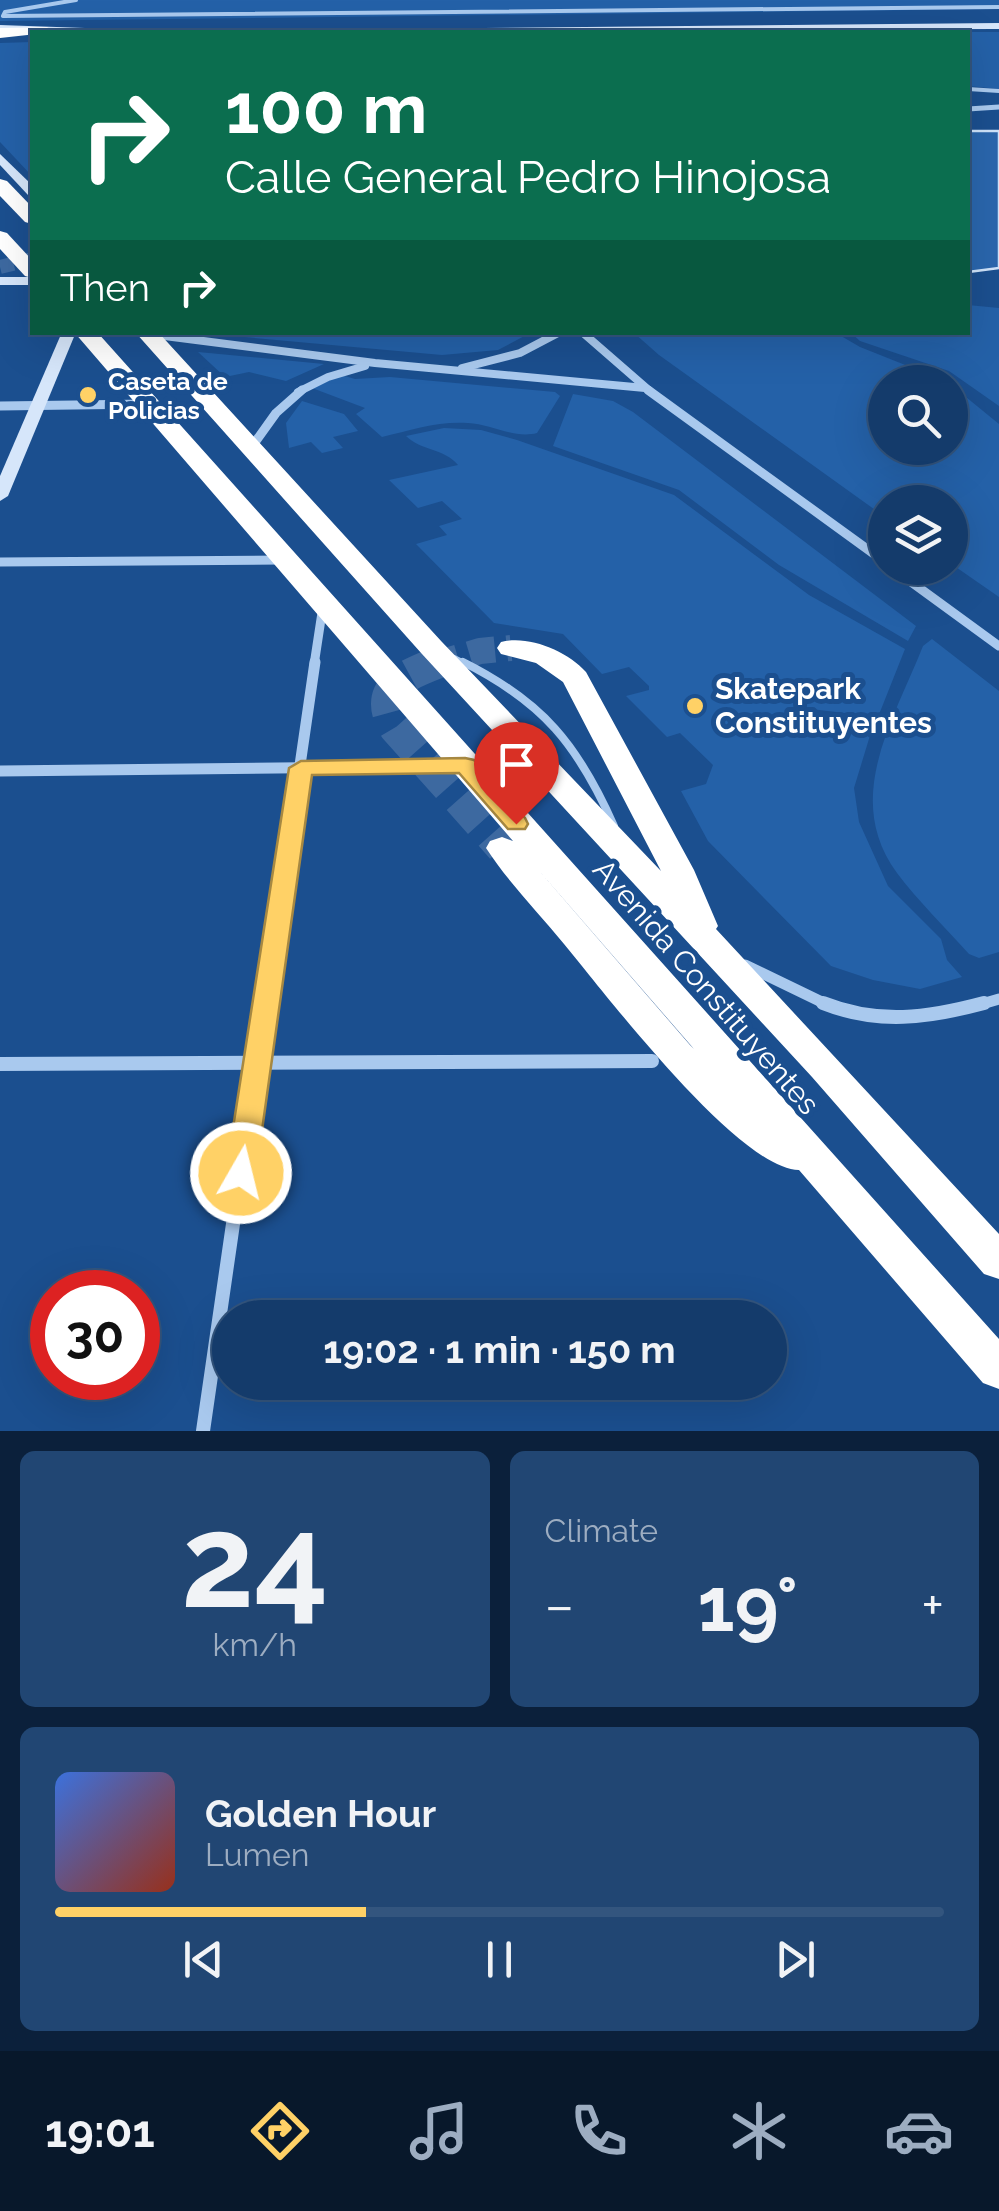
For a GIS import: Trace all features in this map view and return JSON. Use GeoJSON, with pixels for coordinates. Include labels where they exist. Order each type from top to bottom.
{"type":"FeatureCollection","features":[{"type":"Feature","properties":{"kind":"highway"},"geometry":{"type":"LineString","coordinates":[[0,32],[30,32]]}},
{"type":"Feature","properties":{"kind":"highway"},"geometry":{"type":"LineString","coordinates":[[0,185],[30,216]]}},
{"type":"Feature","properties":{"kind":"highway"},"geometry":{"type":"LineString","coordinates":[[0,237],[8,257],[30,271]]}},
{"type":"Feature","properties":{"kind":"highway","name":"Avenida Constituyentes"},"geometry":{"type":"LineString","coordinates":[[88,335],[999,1370]]}},
{"type":"Feature","properties":{"kind":"highway","name":"Avenida Constituyentes"},"geometry":{"type":"LineString","coordinates":[[149,335],[999,1262]]}},
{"type":"Feature","properties":{"kind":"highway"},"geometry":{"type":"LineString","coordinates":[[511,648],[551,659],[567,667],[576,678],[676,870],[710,947]]}},
{"type":"Feature","properties":{"kind":"highway"},"geometry":{"type":"LineString","coordinates":[[502,848],[708,1087],[746,1124],[823,1172]]}},
{"type":"Feature","properties":{"kind":"street"},"geometry":{"type":"LineString","coordinates":[[449,30],[999,26]]}},
{"type":"Feature","properties":{"kind":"street"},"geometry":{"type":"LineString","coordinates":[[0,32],[30,32]]}},
{"type":"Feature","properties":{"kind":"street"},"geometry":{"type":"LineString","coordinates":[[0,32],[30,36]]}},
{"type":"Feature","properties":{"kind":"street"},"geometry":{"type":"LineString","coordinates":[[970,109],[999,107]]}},
{"type":"Feature","properties":{"kind":"street"},"geometry":{"type":"LineString","coordinates":[[0,158],[30,190]]}},
{"type":"Feature","properties":{"kind":"street"},"geometry":{"type":"LineString","coordinates":[[0,281],[30,281]]}},
{"type":"Feature","properties":{"kind":"street"},"geometry":{"type":"LineString","coordinates":[[0,496],[68,335]]}},
{"type":"Feature","properties":{"kind":"street"},"geometry":{"type":"LineString","coordinates":[[162,335],[375,364],[645,388]]}},
{"type":"Feature","properties":{"kind":"street"},"geometry":{"type":"LineString","coordinates":[[452,370],[520,353],[554,335]]}},
{"type":"Feature","properties":{"kind":"street"},"geometry":{"type":"LineString","coordinates":[[585,335],[645,388],[868,550]]}},
{"type":"Feature","properties":{"kind":"street"},"geometry":{"type":"LineString","coordinates":[[252,446],[266,422],[298,389],[324,376],[375,364]]}},
{"type":"Feature","properties":{"kind":"street"},"geometry":{"type":"LineString","coordinates":[[0,406],[149,404]]}},
{"type":"Feature","properties":{"kind":"street"},"geometry":{"type":"LineString","coordinates":[[0,562],[288,560]]}},
{"type":"Feature","properties":{"kind":"street"},"geometry":{"type":"LineString","coordinates":[[915,585],[999,646]]}},
{"type":"Feature","properties":{"kind":"street"},"geometry":{"type":"LineString","coordinates":[[202,1431],[324,600]]}},
{"type":"Feature","properties":{"kind":"street"},"geometry":{"type":"LineString","coordinates":[[0,771],[465,766]]}},
{"type":"Feature","properties":{"kind":"street"},"geometry":{"type":"LineString","coordinates":[[710,947],[814,1001],[859,1018],[914,1021],[999,999]]}},
{"type":"Feature","properties":{"kind":"street"},"geometry":{"type":"LineString","coordinates":[[0,1064],[652,1061]]}},
{"type":"Feature","properties":{"kind":"lane"},"geometry":{"type":"LineString","coordinates":[[76,0],[5,12],[3,16],[999,8]]}},
{"type":"Feature","properties":{"kind":"lane"},"geometry":{"type":"LineString","coordinates":[[959,0],[969,8]]}},
{"type":"Feature","properties":{"kind":"lane"},"geometry":{"type":"LineString","coordinates":[[970,89],[999,91]]}},
{"type":"Feature","properties":{"kind":"shaded area"},"geometry":{"type":"Polygon","coordinates":[[[0,0],[999,0],[999,9],[0,21],[0,0]]]}},
{"type":"Feature","properties":{"kind":"shaded area"},"geometry":{"type":"Polygon","coordinates":[[[970,32],[999,32],[999,89],[970,86],[970,32]]]}},
{"type":"Feature","properties":{"kind":"shaded area"},"geometry":{"type":"Polygon","coordinates":[[[30,42],[30,174],[0,142],[0,43],[30,42]]]}},
{"type":"Feature","properties":{"kind":"shaded area"},"geometry":{"type":"Polygon","coordinates":[[[970,305],[999,308],[999,406],[968,384],[968,365],[931,365],[860,341],[853,335],[970,335],[970,305]]]}},
{"type":"Feature","properties":{"kind":"shaded area"},"geometry":{"type":"Polygon","coordinates":[[[222,335],[526,335],[498,350],[442,355],[222,335]]]}},
{"type":"Feature","properties":{"kind":"shaded area"},"geometry":{"type":"Polygon","coordinates":[[[636,335],[839,335],[905,365],[868,365],[868,465],[968,465],[968,399],[999,424],[999,597],[968,575],[968,485],[868,485],[868,505],[636,335]]]}},
{"type":"Feature","properties":{"kind":"shaded area"},"geometry":{"type":"Polygon","coordinates":[[[198,352],[324,364],[286,381],[249,372],[225,377],[198,352]]]}},
{"type":"Feature","properties":{"kind":"shaded area"},"geometry":{"type":"Polygon","coordinates":[[[341,375],[555,392],[560,396],[537,433],[520,434],[457,423],[382,437],[356,414],[365,408],[312,388],[341,375]]]}},
{"type":"Feature","properties":{"kind":"shaded area"},"geometry":{"type":"Polygon","coordinates":[[[573,394],[613,401],[633,412],[916,626],[908,641],[779,565],[679,490],[553,446],[573,394]]]}},
{"type":"Feature","properties":{"kind":"shaded area"},"geometry":{"type":"Polygon","coordinates":[[[302,401],[344,414],[358,431],[333,437],[343,448],[322,453],[311,442],[289,448],[286,423],[302,401]]]}},
{"type":"Feature","properties":{"kind":"shaded area"},"geometry":{"type":"Polygon","coordinates":[[[444,428],[481,430],[517,440],[674,495],[809,595],[905,649],[878,717],[811,709],[767,716],[777,727],[818,722],[872,729],[854,788],[859,822],[888,886],[941,939],[947,960],[962,977],[920,989],[873,980],[831,966],[708,841],[681,791],[706,784],[713,765],[680,733],[667,737],[626,696],[649,690],[649,686],[629,667],[602,674],[563,634],[494,623],[416,544],[447,535],[439,526],[462,519],[442,501],[418,508],[389,480],[458,465],[406,436],[444,428]]]}},
{"type":"Feature","properties":{"kind":"shaded area"},"geometry":{"type":"Polygon","coordinates":[[[932,639],[999,691],[999,952],[979,958],[969,954],[897,873],[881,845],[874,816],[878,759],[923,646],[932,639]]]}},
{"type":"Feature","properties":{"kind":"building"},"geometry":{"type":"Polygon","coordinates":[[[970,131],[999,131],[999,268],[970,272],[970,131]]]}},
{"type":"Feature","properties":{"kind":"tunnel"},"geometry":{"type":"LineString","coordinates":[[0,267],[30,260]]}},
{"type":"Feature","properties":{"kind":"tunnel"},"geometry":{"type":"LineString","coordinates":[[433,665],[480,651],[511,648]]}},
{"type":"Feature","properties":{"kind":"tunnel"},"geometry":{"type":"LineString","coordinates":[[439,662],[396,685],[387,703],[389,714],[395,728],[502,848]]}},
{"type":"Feature","properties":{"kind":"place","name":"Caseta de Policias"},"geometry":{"type":"Point","coordinates":[88,395]}},
{"type":"Feature","properties":{"kind":"place","name":"Skatepark Constituyentes"},"geometry":{"type":"Point","coordinates":[695,706]}},
{"type":"Feature","properties":{"kind":"route"},"geometry":{"type":"LineString","coordinates":[[241,1173],[301,768],[465,766],[516,824]]}}]}
